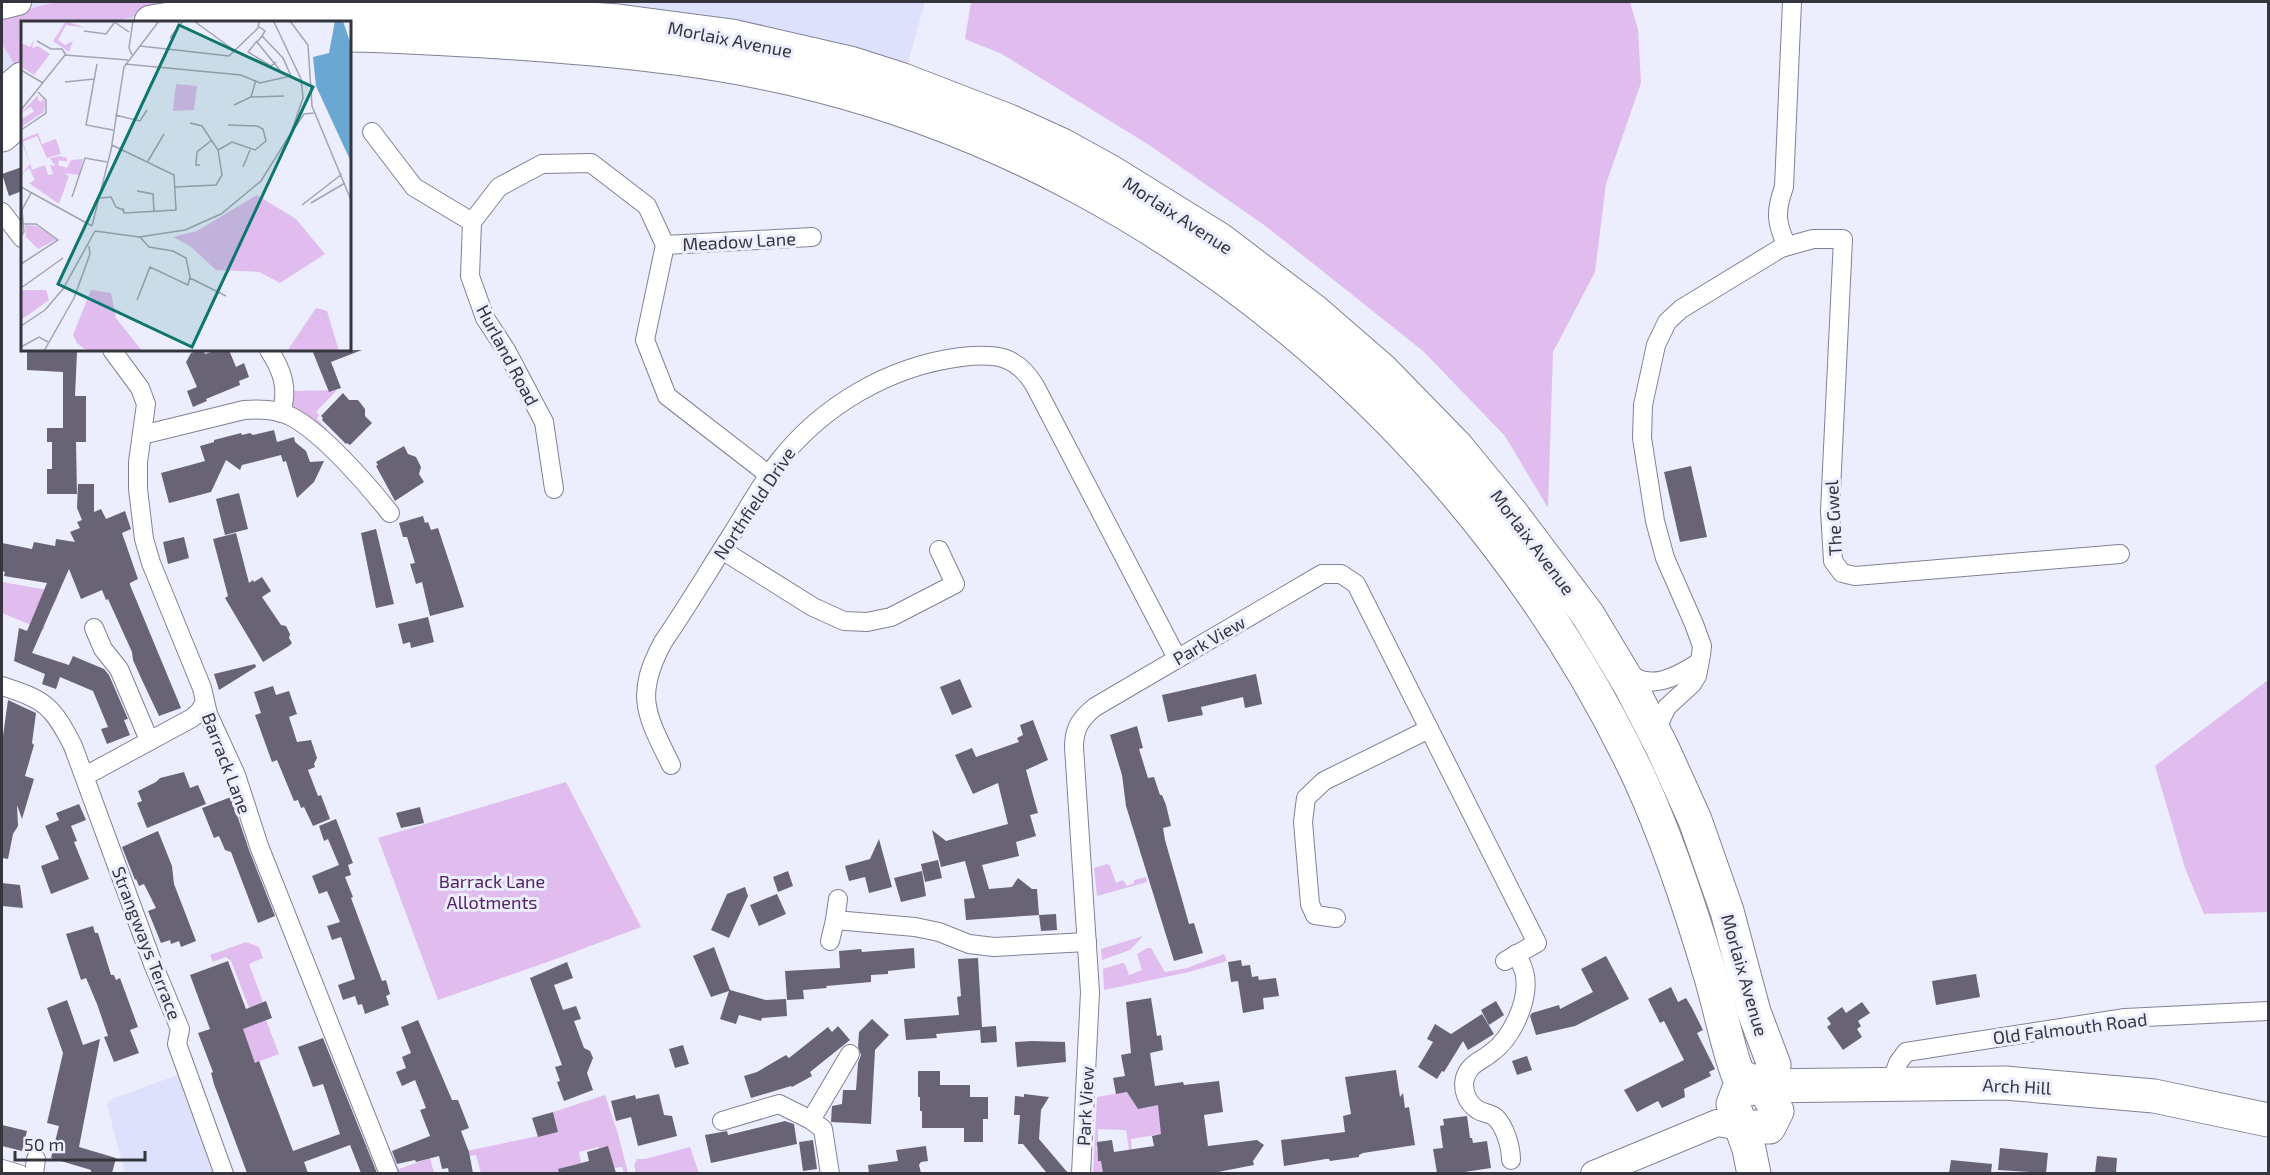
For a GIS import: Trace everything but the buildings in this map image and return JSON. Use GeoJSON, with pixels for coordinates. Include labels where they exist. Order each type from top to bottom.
{"type":"FeatureCollection","features":[{"type":"Feature","properties":{"kind":"highway","name":"Morlaix Avenue"},"geometry":{"type":"LineString","coordinates":[[156,21],[188,15],[271,6],[387,4],[618,21],[732,36],[850,63],[903,80],[1009,121],[1111,172],[1219,239],[1314,311],[1382,370],[1457,447],[1512,514],[1588,615],[1616,658],[1662,747],[1695,820],[1717,881],[1754,1012],[1774,1065],[1763,1086],[1738,1075],[1711,976],[1668,845],[1640,778],[1556,627],[1491,535],[1381,411],[1315,351],[1234,286],[1155,233],[1036,167],[971,137],[927,120],[825,87],[725,65],[639,52],[446,38],[351,35]]}},
{"type":"Feature","properties":{"kind":"highway"},"geometry":{"type":"LineString","coordinates":[[2,96],[21,80]]}},
{"type":"Feature","properties":{"kind":"highway"},"geometry":{"type":"LineString","coordinates":[[2,135],[21,118]]}},
{"type":"Feature","properties":{"kind":"highway","name":"Arch Hill"},"geometry":{"type":"LineString","coordinates":[[1763,1086],[2005,1083],[2154,1096],[2268,1120]]}},
{"type":"Feature","properties":{"kind":"highway"},"geometry":{"type":"LineString","coordinates":[[1754,1173],[1751,1155],[1741,1127],[1769,1127],[1777,1111],[1763,1086]]}},
{"type":"Feature","properties":{"kind":"street"},"geometry":{"type":"LineString","coordinates":[[2,6],[18,2]]}},
{"type":"Feature","properties":{"kind":"street"},"geometry":{"type":"LineString","coordinates":[[1787,246],[1780,231],[1777,206],[1784,187],[1792,2]]}},
{"type":"Feature","properties":{"kind":"street"},"geometry":{"type":"LineString","coordinates":[[372,132],[414,187],[472,222],[499,187],[542,164],[591,163],[647,206],[665,245],[645,340],[667,396],[769,475]]}},
{"type":"Feature","properties":{"kind":"street"},"geometry":{"type":"LineString","coordinates":[[2,212],[21,237]]}},
{"type":"Feature","properties":{"kind":"street","name":"Hurland Road"},"geometry":{"type":"LineString","coordinates":[[472,222],[470,276],[484,318],[506,350],[544,422],[554,489]]}},
{"type":"Feature","properties":{"kind":"street","name":"Meadow Lane"},"geometry":{"type":"LineString","coordinates":[[665,245],[812,237]]}},
{"type":"Feature","properties":{"kind":"street","name":"The Gwel"},"geometry":{"type":"LineString","coordinates":[[1662,747],[1659,735],[1663,715],[1697,676],[1702,646],[1665,558],[1655,521],[1642,438],[1643,405],[1656,345],[1667,322],[1680,309],[1787,246],[1814,239],[1843,238],[1830,511],[1833,561],[1842,573],[1855,576],[2120,554]]}},
{"type":"Feature","properties":{"kind":"street","name":"Barrack Lane"},"geometry":{"type":"LineString","coordinates":[[113,351],[144,396],[146,412],[138,462],[138,489],[144,539],[154,573],[202,688],[204,704],[215,732],[236,775],[258,846],[388,1173]]}},
{"type":"Feature","properties":{"kind":"street"},"geometry":{"type":"LineString","coordinates":[[270,351],[284,380],[285,397],[281,413]]}},
{"type":"Feature","properties":{"kind":"street","name":"Northfield Drive"},"geometry":{"type":"LineString","coordinates":[[671,765],[649,717],[646,692],[649,671],[663,642],[769,475],[791,447],[821,417],[839,404],[882,380],[924,364],[946,359],[969,357],[1007,359],[1020,366],[1035,386],[1178,658]]}},
{"type":"Feature","properties":{"kind":"street"},"geometry":{"type":"LineString","coordinates":[[142,435],[244,410],[257,409],[281,413],[304,424],[319,436],[390,513]]}},
{"type":"Feature","properties":{"kind":"street"},"geometry":{"type":"LineString","coordinates":[[722,550],[822,612],[844,621],[855,622],[879,620],[891,616],[955,584],[939,550]]}},
{"type":"Feature","properties":{"kind":"street","name":"Park View"},"geometry":{"type":"LineString","coordinates":[[1081,1173],[1090,1002],[1074,747],[1077,727],[1095,707],[1317,577],[1329,573],[1341,574],[1352,579],[1359,590],[1538,943],[1510,957],[1526,979],[1519,1016],[1501,1044],[1471,1066],[1464,1089],[1473,1106],[1493,1115],[1498,1121],[1510,1147],[1511,1160]]}},
{"type":"Feature","properties":{"kind":"street"},"geometry":{"type":"LineString","coordinates":[[94,628],[103,649],[119,669],[149,740]]}},
{"type":"Feature","properties":{"kind":"street"},"geometry":{"type":"LineString","coordinates":[[1616,658],[1629,674],[1641,681],[1653,682],[1675,676],[1698,663]]}},
{"type":"Feature","properties":{"kind":"street","name":"Strangways Terrace"},"geometry":{"type":"LineString","coordinates":[[2,686],[44,703],[58,719],[73,747],[153,964],[180,1029],[177,1044],[224,1173]]}},
{"type":"Feature","properties":{"kind":"street"},"geometry":{"type":"LineString","coordinates":[[85,776],[192,718],[204,704]]}},
{"type":"Feature","properties":{"kind":"street"},"geometry":{"type":"LineString","coordinates":[[1336,918],[1315,915],[1310,903],[1304,822],[1306,798],[1324,781],[1429,729]]}},
{"type":"Feature","properties":{"kind":"street"},"geometry":{"type":"LineString","coordinates":[[830,941],[838,899]]}},
{"type":"Feature","properties":{"kind":"street"},"geometry":{"type":"LineString","coordinates":[[835,920],[915,927],[939,932],[969,944],[994,947],[1087,942]]}},
{"type":"Feature","properties":{"kind":"street","name":"Old Falmouth Road"},"geometry":{"type":"LineString","coordinates":[[1891,1083],[1898,1064],[1906,1052],[2125,1018],[2268,1011]]}},
{"type":"Feature","properties":{"kind":"street"},"geometry":{"type":"LineString","coordinates":[[811,1120],[850,1054]]}},
{"type":"Feature","properties":{"kind":"street"},"geometry":{"type":"LineString","coordinates":[[722,1121],[779,1104],[811,1120],[823,1129],[830,1173]]}},
{"type":"Feature","properties":{"kind":"street"},"geometry":{"type":"LineString","coordinates":[[1594,1173],[1717,1123],[1741,1127]]}},
{"type":"Feature","properties":{"kind":"street"},"geometry":{"type":"LineString","coordinates":[[2,1169],[19,1173]]}},
{"type":"Feature","properties":{"kind":"shaded area"},"geometry":{"type":"Polygon","coordinates":[[[18,2],[925,2],[903,80],[444,9],[174,21],[21,21],[21,80],[2,96],[2,6],[18,2]]]}},
{"type":"Feature","properties":{"kind":"shaded area"},"geometry":{"type":"Polygon","coordinates":[[[186,1072],[224,1173],[125,1173],[107,1105],[109,1100],[186,1072]]]}},
{"type":"Feature","properties":{"kind":"green space"},"geometry":{"type":"Polygon","coordinates":[[[56,2],[209,2],[117,21],[21,21],[21,68],[18,70],[2,44],[2,16],[56,2]]]}},
{"type":"Feature","properties":{"kind":"green space"},"geometry":{"type":"Polygon","coordinates":[[[971,2],[1630,2],[1638,29],[1641,83],[1606,184],[1595,272],[1553,352],[1548,508],[1505,436],[1423,351],[1267,227],[1149,145],[1002,54],[965,39],[971,2]]]}},
{"type":"Feature","properties":{"kind":"green space"},"geometry":{"type":"Polygon","coordinates":[[[337,390],[316,412],[319,415],[317,419],[327,429],[325,432],[294,410],[292,405],[292,391],[337,390]]]}},
{"type":"Feature","properties":{"kind":"green space"},"geometry":{"type":"Polygon","coordinates":[[[2,582],[59,592],[55,603],[42,597],[32,622],[45,627],[43,630],[2,613],[2,582]]]}},
{"type":"Feature","properties":{"kind":"green space"},"geometry":{"type":"Polygon","coordinates":[[[2268,680],[2268,912],[2204,914],[2185,868],[2155,766],[2268,680]]]}},
{"type":"Feature","properties":{"kind":"green space","name":"Barrack Lane Allotments"},"geometry":{"type":"Polygon","coordinates":[[[566,782],[641,927],[438,1000],[378,838],[566,782]]]}},
{"type":"Feature","properties":{"kind":"green space"},"geometry":{"type":"Polygon","coordinates":[[[1107,864],[1110,866],[1116,883],[1123,880],[1127,886],[1134,883],[1134,880],[1146,877],[1147,882],[1097,896],[1094,868],[1107,864]]]}},
{"type":"Feature","properties":{"kind":"green space"},"geometry":{"type":"Polygon","coordinates":[[[1143,936],[1130,950],[1102,960],[1101,949],[1143,936]]]}},
{"type":"Feature","properties":{"kind":"green space"},"geometry":{"type":"Polygon","coordinates":[[[246,942],[259,947],[263,958],[249,964],[263,1002],[249,1008],[231,961],[226,957],[213,962],[210,955],[246,942]]]}},
{"type":"Feature","properties":{"kind":"green space"},"geometry":{"type":"Polygon","coordinates":[[[1151,948],[1165,972],[1187,968],[1224,954],[1227,961],[1189,972],[1104,990],[1103,969],[1122,963],[1125,964],[1129,975],[1142,970],[1137,954],[1151,948]]]}},
{"type":"Feature","properties":{"kind":"green space"},"geometry":{"type":"Polygon","coordinates":[[[249,1012],[254,1025],[266,1020],[279,1054],[255,1063],[238,1017],[249,1012]]]}},
{"type":"Feature","properties":{"kind":"green space"},"geometry":{"type":"Polygon","coordinates":[[[1124,1077],[1142,1090],[1161,1089],[1161,1134],[1131,1139],[1132,1156],[1130,1156],[1126,1130],[1098,1129],[1098,1146],[1096,1146],[1098,1161],[1101,1161],[1103,1173],[1093,1174],[1097,1097],[1125,1092],[1124,1077]]]}},
{"type":"Feature","properties":{"kind":"green space"},"geometry":{"type":"Polygon","coordinates":[[[605,1095],[628,1173],[624,1173],[622,1167],[614,1168],[598,1147],[579,1152],[581,1163],[568,1166],[570,1174],[481,1173],[476,1155],[457,1158],[456,1153],[558,1132],[553,1112],[605,1095]]]}},
{"type":"Feature","properties":{"kind":"green space"},"geometry":{"type":"Polygon","coordinates":[[[690,1147],[699,1173],[636,1173],[634,1165],[637,1159],[690,1147]]]}},
{"type":"Feature","properties":{"kind":"green space"},"geometry":{"type":"Polygon","coordinates":[[[391,1151],[399,1169],[430,1158],[434,1173],[395,1173],[387,1153],[391,1151]]]}}]}
